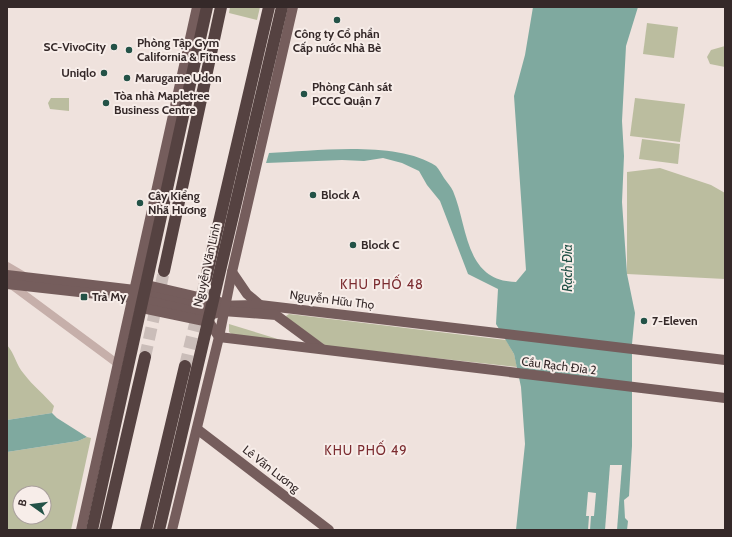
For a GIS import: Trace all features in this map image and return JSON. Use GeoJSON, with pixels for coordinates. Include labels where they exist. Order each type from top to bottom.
{"type":"FeatureCollection","features":[{"type":"Feature","properties":{"kind":"highway"},"geometry":{"type":"LineString","coordinates":[[164,271],[221,7]]}},
{"type":"Feature","properties":{"kind":"highway"},"geometry":{"type":"LineString","coordinates":[[206,278],[269,7]]}},
{"type":"Feature","properties":{"kind":"highway","name":"Nguyễn Văn Linh"},"geometry":{"type":"LineString","coordinates":[[160,530],[216,310],[282,7]]}},
{"type":"Feature","properties":{"kind":"highway"},"geometry":{"type":"LineString","coordinates":[[92,530],[201,12]]}},
{"type":"Feature","properties":{"kind":"highway"},"geometry":{"type":"LineString","coordinates":[[105,530],[145,357]]}},
{"type":"Feature","properties":{"kind":"highway"},"geometry":{"type":"LineString","coordinates":[[146,530],[185,366]]}},
{"type":"Feature","properties":{"kind":"main road","name":"Nguyễn Văn Linh"},"geometry":{"type":"LineString","coordinates":[[172,530],[219,337],[216,310],[232,272],[293,7]]}},
{"type":"Feature","properties":{"kind":"main road"},"geometry":{"type":"LineString","coordinates":[[232,272],[247,294],[260,305]]}},
{"type":"Feature","properties":{"kind":"main road","name":"Nguyễn Hữu Thọ"},"geometry":{"type":"LineString","coordinates":[[8,281],[26,277],[216,310],[260,305],[436,326]]}},
{"type":"Feature","properties":{"kind":"main road","name":"Nguyễn Hữu Thọ"},"geometry":{"type":"LineString","coordinates":[[8,281],[141,296],[216,310],[276,315],[324,350]]}},
{"type":"Feature","properties":{"kind":"main road"},"geometry":{"type":"LineString","coordinates":[[81,530],[118,364],[141,296]]}},
{"type":"Feature","properties":{"kind":"main road"},"geometry":{"type":"LineString","coordinates":[[216,310],[219,337]]}},
{"type":"Feature","properties":{"kind":"main road","name":"Cầu Rạch Đỉa 2"},"geometry":{"type":"LineString","coordinates":[[436,326],[725,360]]}},
{"type":"Feature","properties":{"kind":"main road","name":"Nguyễn Hữu Thọ"},"geometry":{"type":"LineString","coordinates":[[219,337],[432,364]]}},
{"type":"Feature","properties":{"kind":"main road","name":"Cầu Rạch Đỉa 2"},"geometry":{"type":"LineString","coordinates":[[432,364],[725,398]]}},
{"type":"Feature","properties":{"kind":"main road","name":"Lê Văn Lương"},"geometry":{"type":"LineString","coordinates":[[197,429],[329,530]]}},
{"type":"Feature","properties":{"kind":"street"},"geometry":{"type":"LineString","coordinates":[[7,266],[26,277]]}},
{"type":"Feature","properties":{"kind":"street"},"geometry":{"type":"LineString","coordinates":[[8,281],[118,364]]}},
{"type":"Feature","properties":{"kind":"green space"},"geometry":{"type":"Polygon","coordinates":[[[230,7],[260,7],[257,20],[229,13],[230,7]]]}},
{"type":"Feature","properties":{"kind":"green space"},"geometry":{"type":"Polygon","coordinates":[[[647,23],[678,27],[674,58],[643,54],[647,23]]]}},
{"type":"Feature","properties":{"kind":"green space"},"geometry":{"type":"Polygon","coordinates":[[[725,46],[725,67],[710,64],[707,57],[711,50],[725,46]]]}},
{"type":"Feature","properties":{"kind":"green space"},"geometry":{"type":"Polygon","coordinates":[[[51,98],[69,98],[69,111],[50,109],[48,103],[51,98]]]}},
{"type":"Feature","properties":{"kind":"green space"},"geometry":{"type":"Polygon","coordinates":[[[635,98],[685,104],[680,142],[630,136],[635,98]]]}},
{"type":"Feature","properties":{"kind":"green space"},"geometry":{"type":"Polygon","coordinates":[[[642,139],[680,144],[678,164],[639,159],[642,139]]]}},
{"type":"Feature","properties":{"kind":"green space"},"geometry":{"type":"Polygon","coordinates":[[[660,168],[711,185],[725,193],[725,279],[627,274],[627,172],[660,168]]]}},
{"type":"Feature","properties":{"kind":"green space"},"geometry":{"type":"Polygon","coordinates":[[[289,314],[506,340],[514,354],[517,367],[326,346],[287,318],[286,316],[289,314]]]}},
{"type":"Feature","properties":{"kind":"green space"},"geometry":{"type":"Polygon","coordinates":[[[229,324],[281,340],[233,335],[229,332],[229,324]]]}},
{"type":"Feature","properties":{"kind":"green space"},"geometry":{"type":"Polygon","coordinates":[[[7,345],[21,371],[54,406],[52,413],[7,420],[7,345]]]}},
{"type":"Feature","properties":{"kind":"green space"},"geometry":{"type":"Polygon","coordinates":[[[87,437],[91,438],[71,530],[7,530],[7,452],[78,441],[87,437]]]}},
{"type":"Feature","properties":{"kind":"water","name":"Rạch Đỉa"},"geometry":{"type":"Polygon","coordinates":[[[533,7],[638,7],[626,46],[622,121],[624,156],[622,202],[627,274],[635,313],[632,344],[632,446],[629,496],[624,500],[625,518],[628,521],[627,530],[516,530],[525,444],[521,387],[514,354],[496,324],[498,289],[468,274],[440,201],[427,185],[419,171],[402,163],[383,158],[364,161],[342,160],[266,163],[269,153],[355,149],[400,153],[419,158],[436,166],[452,189],[466,235],[477,262],[486,272],[499,279],[516,282],[526,270],[514,96],[525,55],[533,7]]]}},
{"type":"Feature","properties":{"kind":"water"},"geometry":{"type":"Polygon","coordinates":[[[52,413],[57,418],[87,437],[78,441],[7,452],[7,420],[52,413]]]}},
{"type":"Feature","properties":{"kind":"pier"},"geometry":{"type":"Polygon","coordinates":[[[610,465],[622,465],[617,530],[605,530],[610,465]]]}},
{"type":"Feature","properties":{"kind":"pier"},"geometry":{"type":"Polygon","coordinates":[[[588,492],[596,493],[594,516],[591,516],[590,530],[588,530],[589,516],[586,516],[588,492]]]}},
{"type":"Feature","properties":{"kind":"tunnel"},"geometry":{"type":"LineString","coordinates":[[145,357],[164,271]]}},
{"type":"Feature","properties":{"kind":"tunnel"},"geometry":{"type":"LineString","coordinates":[[185,366],[206,278]]}},
{"type":"Feature","properties":{"kind":"place","name":"Công ty Cổ phần Cấp nước Nhà Bè"},"geometry":{"type":"Point","coordinates":[337,20]}},
{"type":"Feature","properties":{"kind":"place","name":"SC-VivoCity"},"geometry":{"type":"Point","coordinates":[114,47]}},
{"type":"Feature","properties":{"kind":"place","name":"Phòng Tập Gym California & Fitness"},"geometry":{"type":"Point","coordinates":[129,50]}},
{"type":"Feature","properties":{"kind":"place","name":"Uniqlo"},"geometry":{"type":"Point","coordinates":[104,73]}},
{"type":"Feature","properties":{"kind":"place","name":"Marugame Udon"},"geometry":{"type":"Point","coordinates":[127,78]}},
{"type":"Feature","properties":{"kind":"place","name":"Phòng Cảnh sát PCCC Quận 7"},"geometry":{"type":"Point","coordinates":[304,94]}},
{"type":"Feature","properties":{"kind":"place","name":"Tòa nhà Mapletree Business Centre"},"geometry":{"type":"Point","coordinates":[106,103]}},
{"type":"Feature","properties":{"kind":"place","name":"Block A"},"geometry":{"type":"Point","coordinates":[313,195]}},
{"type":"Feature","properties":{"kind":"place","name":"Cây Kiểng Nhã Hương"},"geometry":{"type":"Point","coordinates":[140,203]}},
{"type":"Feature","properties":{"kind":"place","name":"Block C"},"geometry":{"type":"Point","coordinates":[353,245]}},
{"type":"Feature","properties":{"kind":"place","name":"Trà My"},"geometry":{"type":"Point","coordinates":[84,297]}},
{"type":"Feature","properties":{"kind":"place","name":"7-Eleven"},"geometry":{"type":"Point","coordinates":[644,321]}},
{"type":"Feature","properties":{"kind":"district","name":"KHU PHỐ 48"},"geometry":{"type":"Point","coordinates":[382,284]}},
{"type":"Feature","properties":{"kind":"district","name":"KHU PHỐ 49"},"geometry":{"type":"Point","coordinates":[366,450]}}]}
